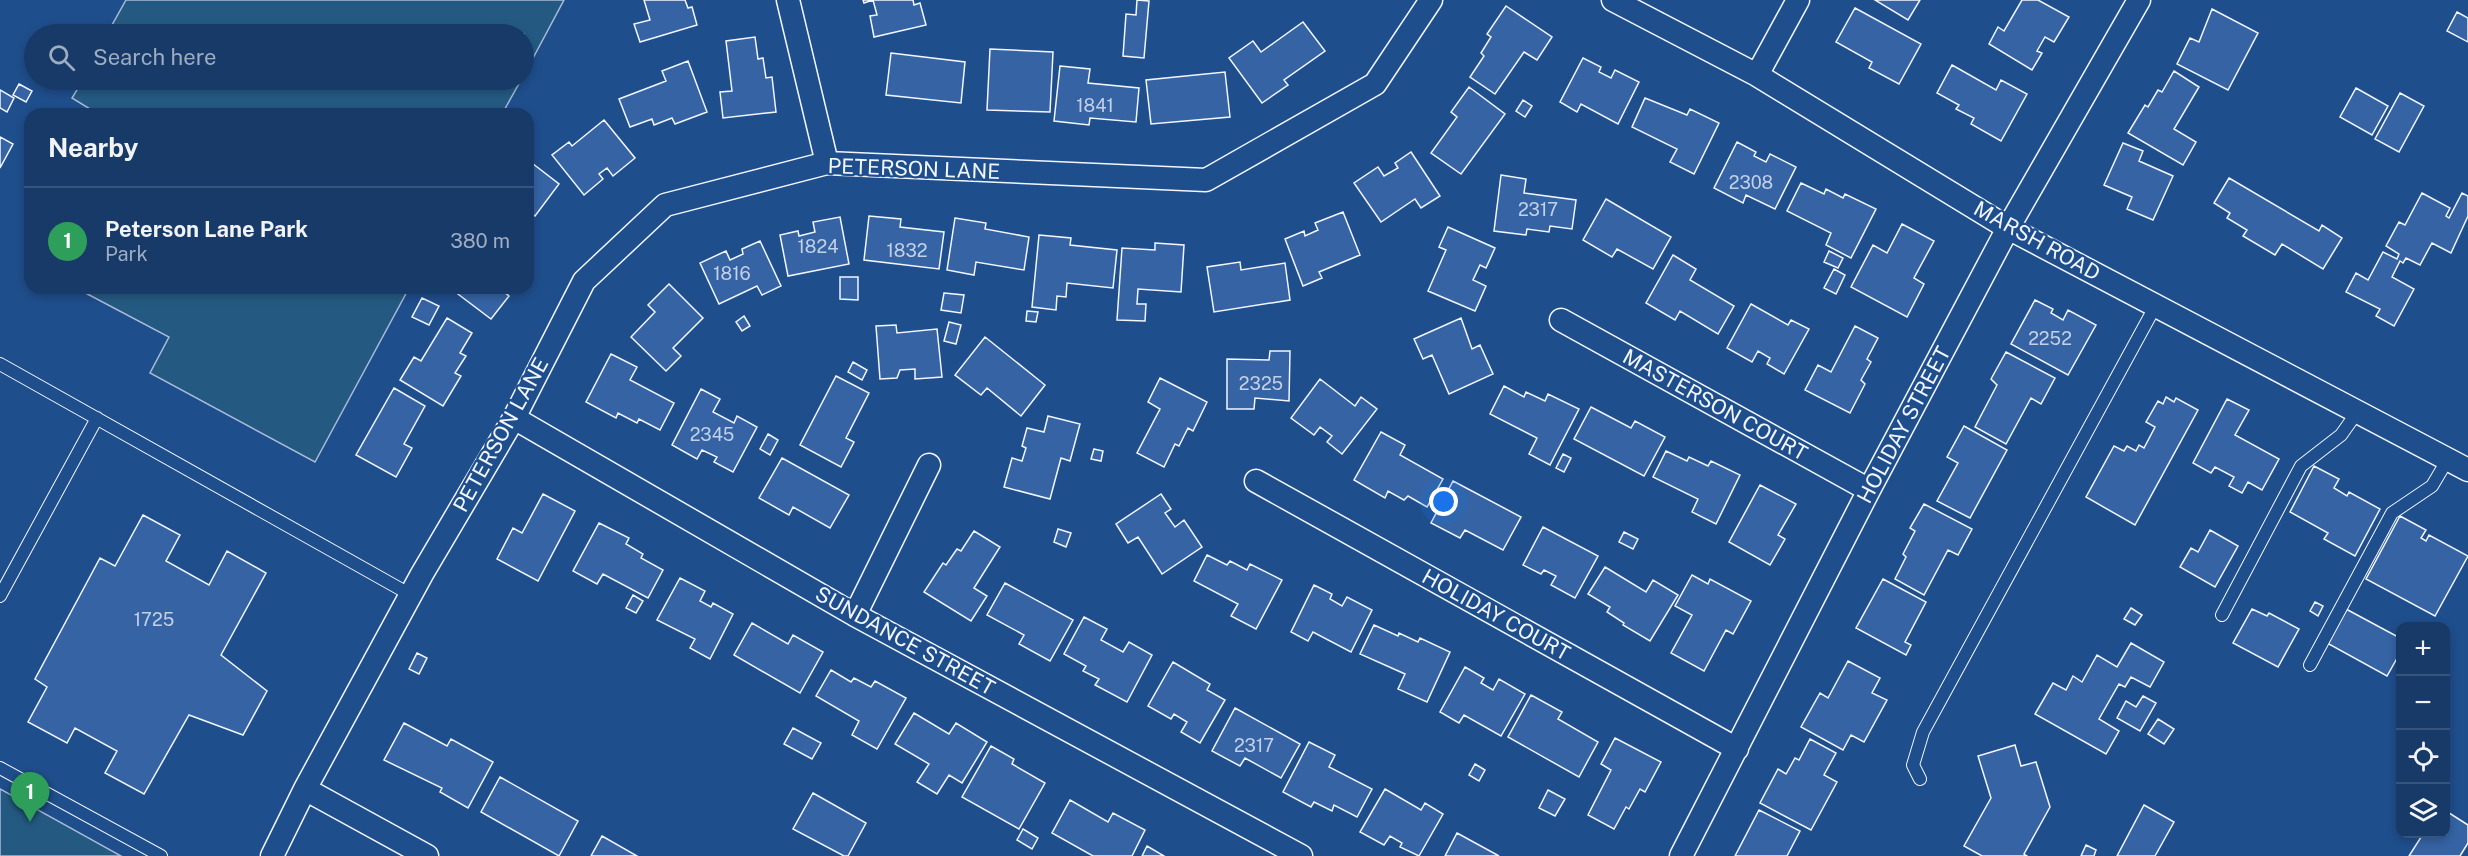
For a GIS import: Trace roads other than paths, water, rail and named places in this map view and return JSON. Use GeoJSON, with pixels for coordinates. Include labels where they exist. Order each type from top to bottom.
{"type":"FeatureCollection","features":[{"type":"Feature","properties":{"kind":"street"},"geometry":{"type":"LineString","coordinates":[[788,0],[828,163]]}},
{"type":"Feature","properties":{"kind":"street","name":"PETERSON LANE"},"geometry":{"type":"LineString","coordinates":[[272,856],[305,789],[411,596],[514,418],[584,281],[665,206],[828,163],[1206,180],[1375,84],[1431,0]]}},
{"type":"Feature","properties":{"kind":"street","name":"MARSH ROAD"},"geometry":{"type":"LineString","coordinates":[[1613,0],[1756,75],[2008,228],[2468,471]]}},
{"type":"Feature","properties":{"kind":"street"},"geometry":{"type":"LineString","coordinates":[[1756,75],[1798,0]]}},
{"type":"Feature","properties":{"kind":"street","name":"HOLIDAY STREET"},"geometry":{"type":"LineString","coordinates":[[1681,856],[1869,490],[2008,228],[2139,0]]}},
{"type":"Feature","properties":{"kind":"street","name":"MASTERSON COURT"},"geometry":{"type":"LineString","coordinates":[[1561,320],[1869,490]]}},
{"type":"Feature","properties":{"kind":"street","name":"SUNDANCE STREET"},"geometry":{"type":"LineString","coordinates":[[514,418],[855,615],[1301,856]]}},
{"type":"Feature","properties":{"kind":"street"},"geometry":{"type":"LineString","coordinates":[[855,615],[929,465]]}},
{"type":"Feature","properties":{"kind":"street","name":"HOLIDAY COURT"},"geometry":{"type":"LineString","coordinates":[[1256,481],[1737,749]]}},
{"type":"Feature","properties":{"kind":"street"},"geometry":{"type":"LineString","coordinates":[[305,789],[427,856]]}},
{"type":"Feature","properties":{"kind":"lane"},"geometry":{"type":"LineString","coordinates":[[1920,779],[1913,765],[1923,732],[2156,305]]}},
{"type":"Feature","properties":{"kind":"lane"},"geometry":{"type":"LineString","coordinates":[[0,364],[411,596]]}},
{"type":"Feature","properties":{"kind":"lane"},"geometry":{"type":"LineString","coordinates":[[2222,615],[2301,466],[2341,435],[2358,411]]}},
{"type":"Feature","properties":{"kind":"lane"},"geometry":{"type":"LineString","coordinates":[[0,596],[97,418]]}},
{"type":"Feature","properties":{"kind":"lane"},"geometry":{"type":"LineString","coordinates":[[2310,665],[2392,513],[2432,486],[2448,459]]}},
{"type":"Feature","properties":{"kind":"lane"},"geometry":{"type":"LineString","coordinates":[[0,768],[161,856]]}},
{"type":"Feature","properties":{"kind":"place","name":"Peterson Lane Park"},"geometry":{"type":"Point","coordinates":[30,822]}}]}
